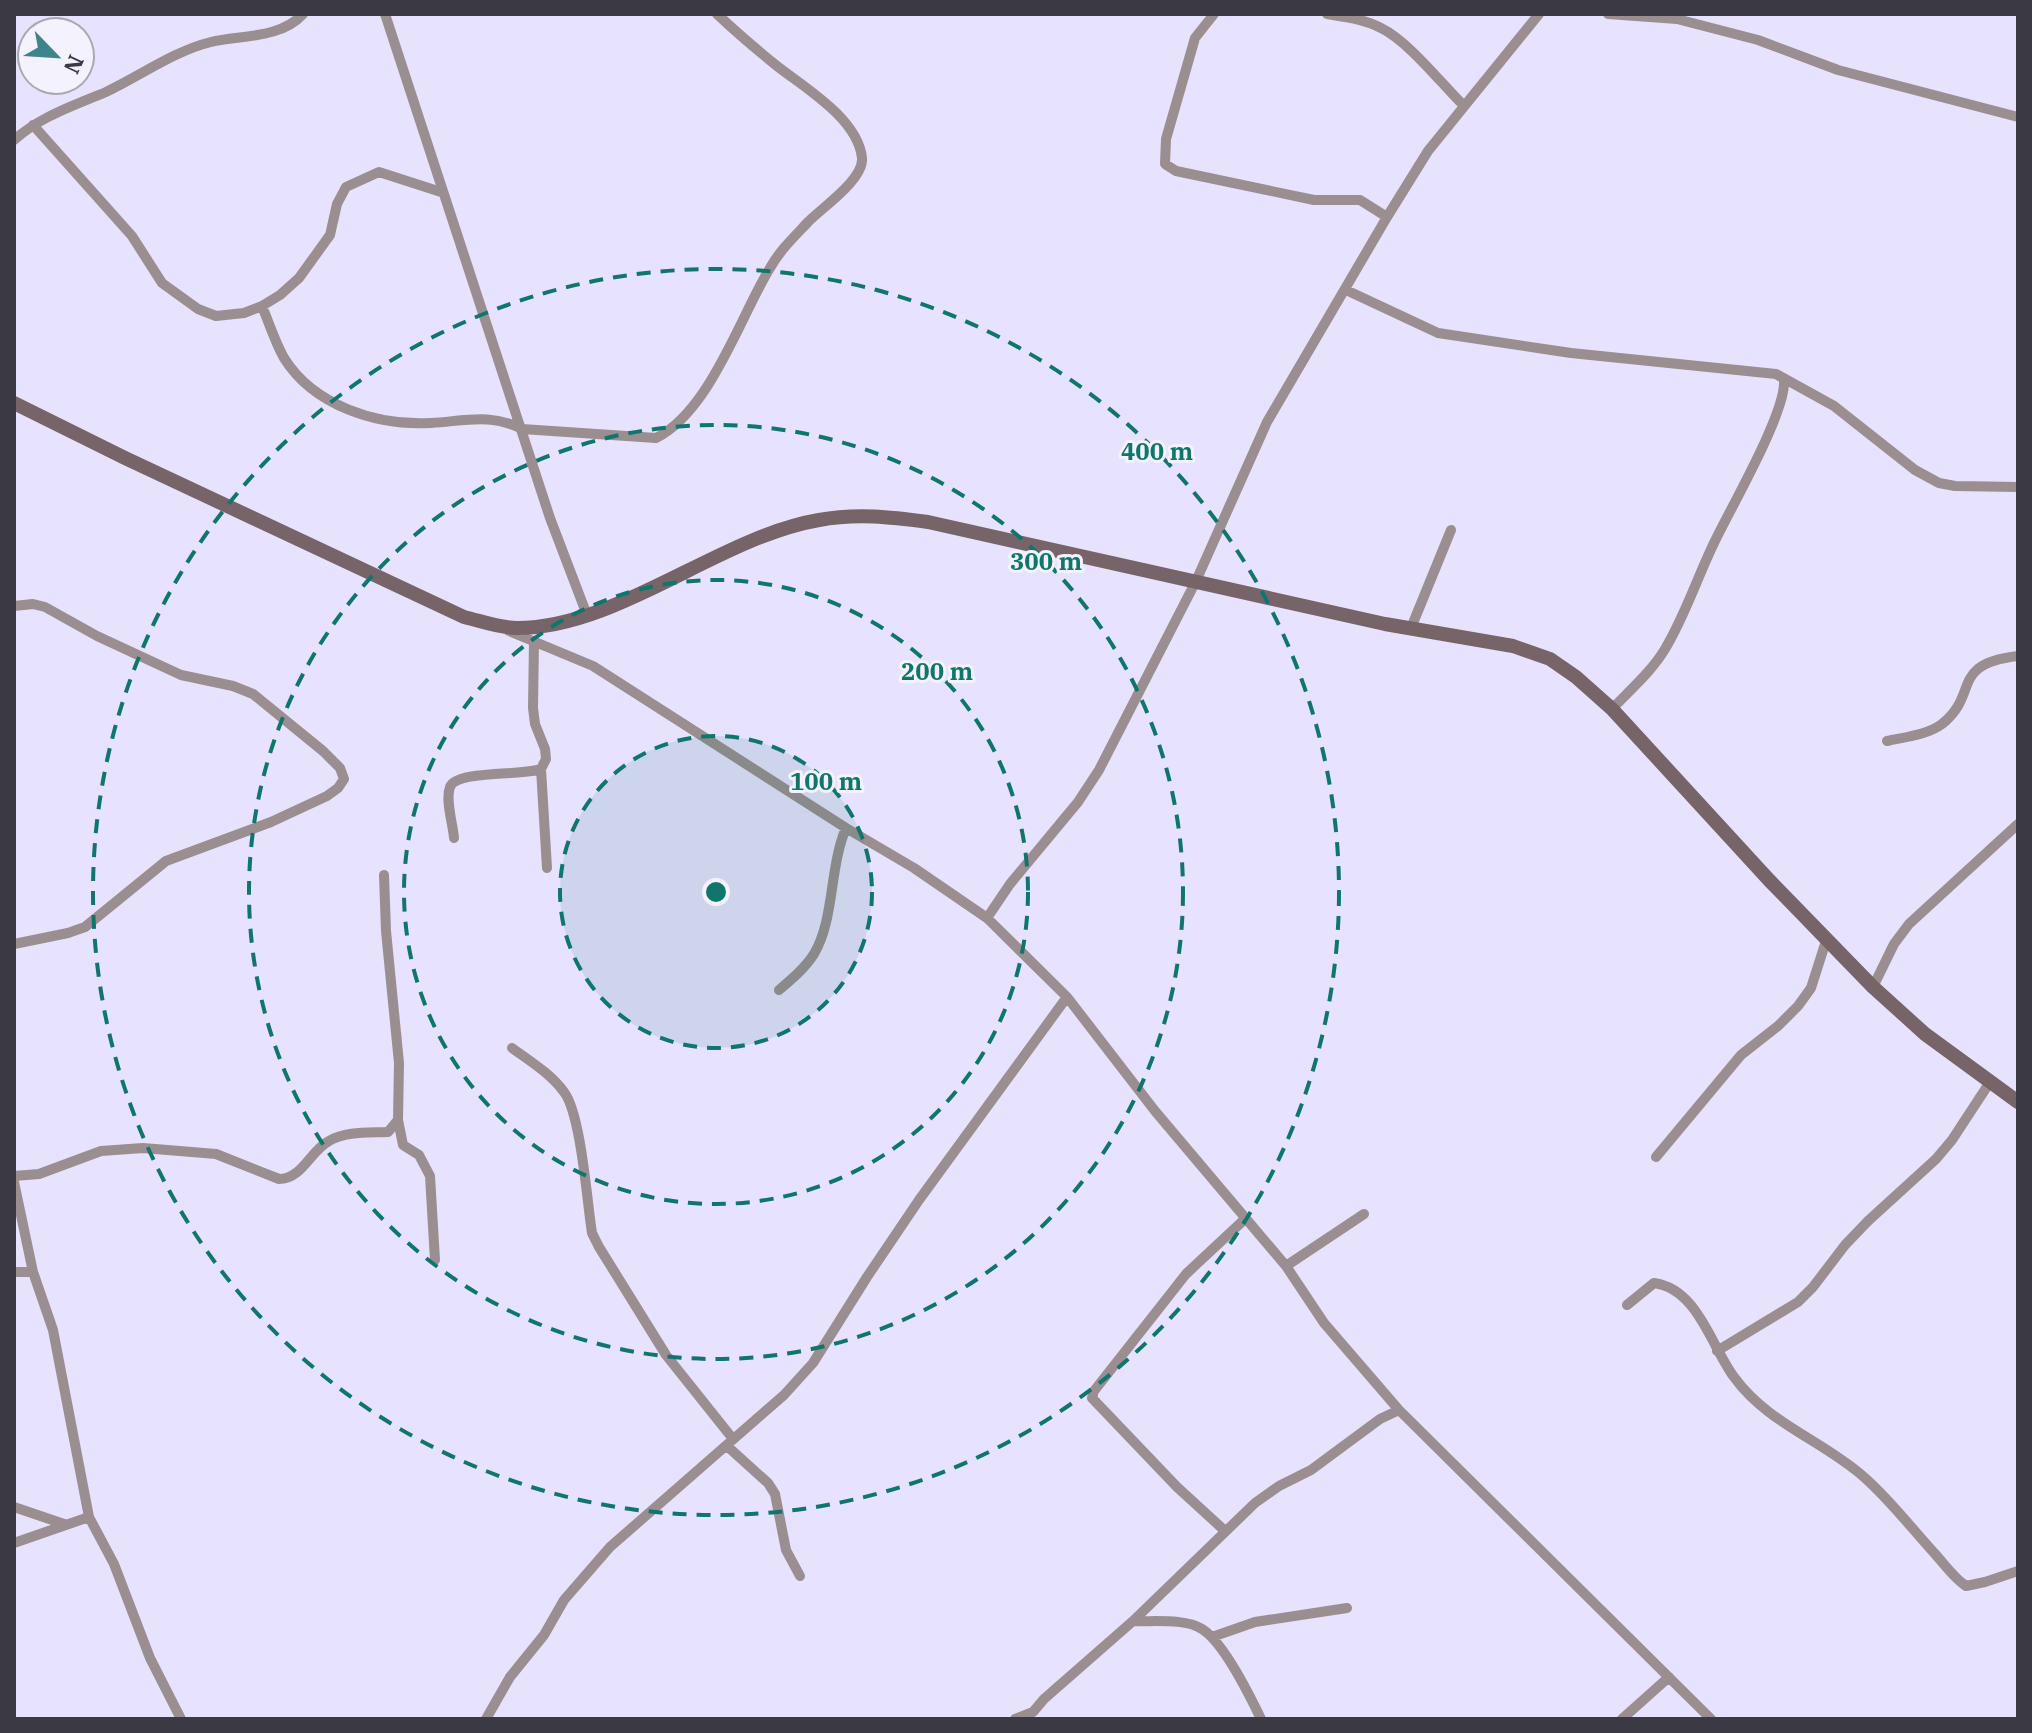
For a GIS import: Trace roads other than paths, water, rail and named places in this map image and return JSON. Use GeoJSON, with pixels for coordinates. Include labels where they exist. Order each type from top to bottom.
{"type":"FeatureCollection","features":[{"type":"Feature","properties":{"kind":"main road"},"geometry":{"type":"LineString","coordinates":[[14,403],[464,617],[496,625],[515,628],[538,626],[587,615],[762,537],[818,520],[873,515],[928,522],[1411,628],[1513,646],[1550,659],[1612,709],[1826,941],[1873,987],[1925,1034],[2018,1102]]}},
{"type":"Feature","properties":{"kind":"street"},"geometry":{"type":"LineString","coordinates":[[14,140],[67,106],[104,92],[181,54],[210,42],[274,31],[291,25],[303,14]]}},
{"type":"Feature","properties":{"kind":"street"},"geometry":{"type":"LineString","coordinates":[[385,14],[550,518],[587,615]]}},
{"type":"Feature","properties":{"kind":"street"},"geometry":{"type":"LineString","coordinates":[[262,306],[285,359],[327,400],[359,414],[426,423],[488,418],[504,420],[522,429],[656,438],[667,432],[722,362],[770,266],[791,239],[860,171],[863,160],[858,143],[841,119],[820,98],[717,14]]}},
{"type":"Feature","properties":{"kind":"street"},"geometry":{"type":"LineString","coordinates":[[1214,14],[1195,38],[1166,139],[1165,164],[1176,171],[1314,200],[1360,200],[1387,217]]}},
{"type":"Feature","properties":{"kind":"street"},"geometry":{"type":"LineString","coordinates":[[1327,14],[1357,19],[1383,28],[1463,105]]}},
{"type":"Feature","properties":{"kind":"street"},"geometry":{"type":"LineString","coordinates":[[987,918],[1010,884],[1078,802],[1099,770],[1196,581],[1267,422],[1387,217],[1428,151],[1539,14]]}},
{"type":"Feature","properties":{"kind":"street"},"geometry":{"type":"LineString","coordinates":[[1608,14],[1677,19],[1758,40],[1838,70],[2018,117]]}},
{"type":"Feature","properties":{"kind":"street"},"geometry":{"type":"LineString","coordinates":[[33,125],[132,236],[162,283],[183,300],[216,316],[244,313],[262,306],[299,278],[330,235],[337,204],[346,187],[379,172],[441,192]]}},
{"type":"Feature","properties":{"kind":"street"},"geometry":{"type":"LineString","coordinates":[[1346,290],[1438,333],[1611,358],[1769,373],[1834,406],[1915,470],[1939,483],[2018,487]]}},
{"type":"Feature","properties":{"kind":"street"},"geometry":{"type":"LineString","coordinates":[[1612,709],[1664,652],[1678,627],[1712,547],[1771,427],[1785,388],[1784,381]]}},
{"type":"Feature","properties":{"kind":"street"},"geometry":{"type":"LineString","coordinates":[[1411,628],[1451,530]]}},
{"type":"Feature","properties":{"kind":"street"},"geometry":{"type":"LineString","coordinates":[[14,606],[33,604],[45,607],[97,636],[181,675],[233,686],[253,694],[344,772],[344,779],[338,788],[327,796],[271,822],[166,861],[85,927],[14,944]]}},
{"type":"Feature","properties":{"kind":"street"},"geometry":{"type":"LineString","coordinates":[[496,625],[593,666],[914,868],[987,918],[1067,997],[1155,1111],[1286,1266],[1324,1323],[1399,1410],[1711,1719]]}},
{"type":"Feature","properties":{"kind":"street"},"geometry":{"type":"LineString","coordinates":[[534,641],[533,708],[546,759],[541,769],[547,868]]}},
{"type":"Feature","properties":{"kind":"street"},"geometry":{"type":"LineString","coordinates":[[1887,741],[1927,732],[1943,723],[1954,710],[1975,670],[1985,662],[2018,656]]}},
{"type":"Feature","properties":{"kind":"street"},"geometry":{"type":"LineString","coordinates":[[454,838],[449,791],[457,778],[541,769]]}},
{"type":"Feature","properties":{"kind":"street"},"geometry":{"type":"LineString","coordinates":[[1873,987],[1894,944],[1909,924],[2018,824]]}},
{"type":"Feature","properties":{"kind":"street"},"geometry":{"type":"LineString","coordinates":[[779,990],[813,954],[821,936],[837,849],[846,828]]}},
{"type":"Feature","properties":{"kind":"street"},"geometry":{"type":"LineString","coordinates":[[384,875],[386,931],[399,1063],[398,1120],[403,1145],[419,1155],[430,1176],[435,1260]]}},
{"type":"Feature","properties":{"kind":"street"},"geometry":{"type":"LineString","coordinates":[[1656,1157],[1741,1055],[1798,1006],[1811,988],[1826,941]]}},
{"type":"Feature","properties":{"kind":"street"},"geometry":{"type":"LineString","coordinates":[[486,1719],[510,1677],[544,1635],[564,1600],[610,1547],[784,1395],[813,1363],[919,1200],[1067,997]]}},
{"type":"Feature","properties":{"kind":"street"},"geometry":{"type":"LineString","coordinates":[[512,1048],[553,1079],[567,1095],[575,1120],[592,1233],[666,1355],[730,1442],[775,1494],[786,1550],[800,1576]]}},
{"type":"Feature","properties":{"kind":"street"},"geometry":{"type":"LineString","coordinates":[[1717,1351],[1798,1302],[1868,1221],[1936,1159],[1990,1082]]}},
{"type":"Feature","properties":{"kind":"street"},"geometry":{"type":"LineString","coordinates":[[181,1719],[150,1658],[114,1564],[89,1517],[53,1330],[33,1272],[14,1179],[39,1174],[101,1151],[143,1148],[216,1154],[286,1179],[295,1175],[331,1139],[388,1132],[398,1120]]}},
{"type":"Feature","properties":{"kind":"street"},"geometry":{"type":"LineString","coordinates":[[1286,1266],[1364,1214]]}},
{"type":"Feature","properties":{"kind":"street"},"geometry":{"type":"LineString","coordinates":[[1224,1530],[1177,1487],[1092,1398],[1101,1382],[1186,1274],[1246,1218]]}},
{"type":"Feature","properties":{"kind":"street"},"geometry":{"type":"LineString","coordinates":[[14,1272],[33,1272]]}},
{"type":"Feature","properties":{"kind":"street"},"geometry":{"type":"LineString","coordinates":[[1627,1305],[1654,1283],[1667,1285],[1683,1296],[1699,1317],[1735,1379],[1757,1402],[1800,1435],[1862,1475],[1960,1582],[1973,1586],[2018,1571]]}},
{"type":"Feature","properties":{"kind":"street"},"geometry":{"type":"LineString","coordinates":[[1015,1719],[1033,1712],[1255,1503],[1311,1470],[1380,1419],[1399,1410]]}},
{"type":"Feature","properties":{"kind":"street"},"geometry":{"type":"LineString","coordinates":[[14,1507],[64,1524]]}},
{"type":"Feature","properties":{"kind":"street"},"geometry":{"type":"LineString","coordinates":[[14,1543],[89,1517]]}},
{"type":"Feature","properties":{"kind":"street"},"geometry":{"type":"LineString","coordinates":[[1212,1637],[1255,1622],[1347,1608]]}},
{"type":"Feature","properties":{"kind":"street"},"geometry":{"type":"LineString","coordinates":[[1133,1621],[1184,1624],[1200,1628],[1212,1637],[1246,1689],[1261,1719]]}},
{"type":"Feature","properties":{"kind":"street"},"geometry":{"type":"LineString","coordinates":[[1622,1719],[1669,1677]]}}]}
